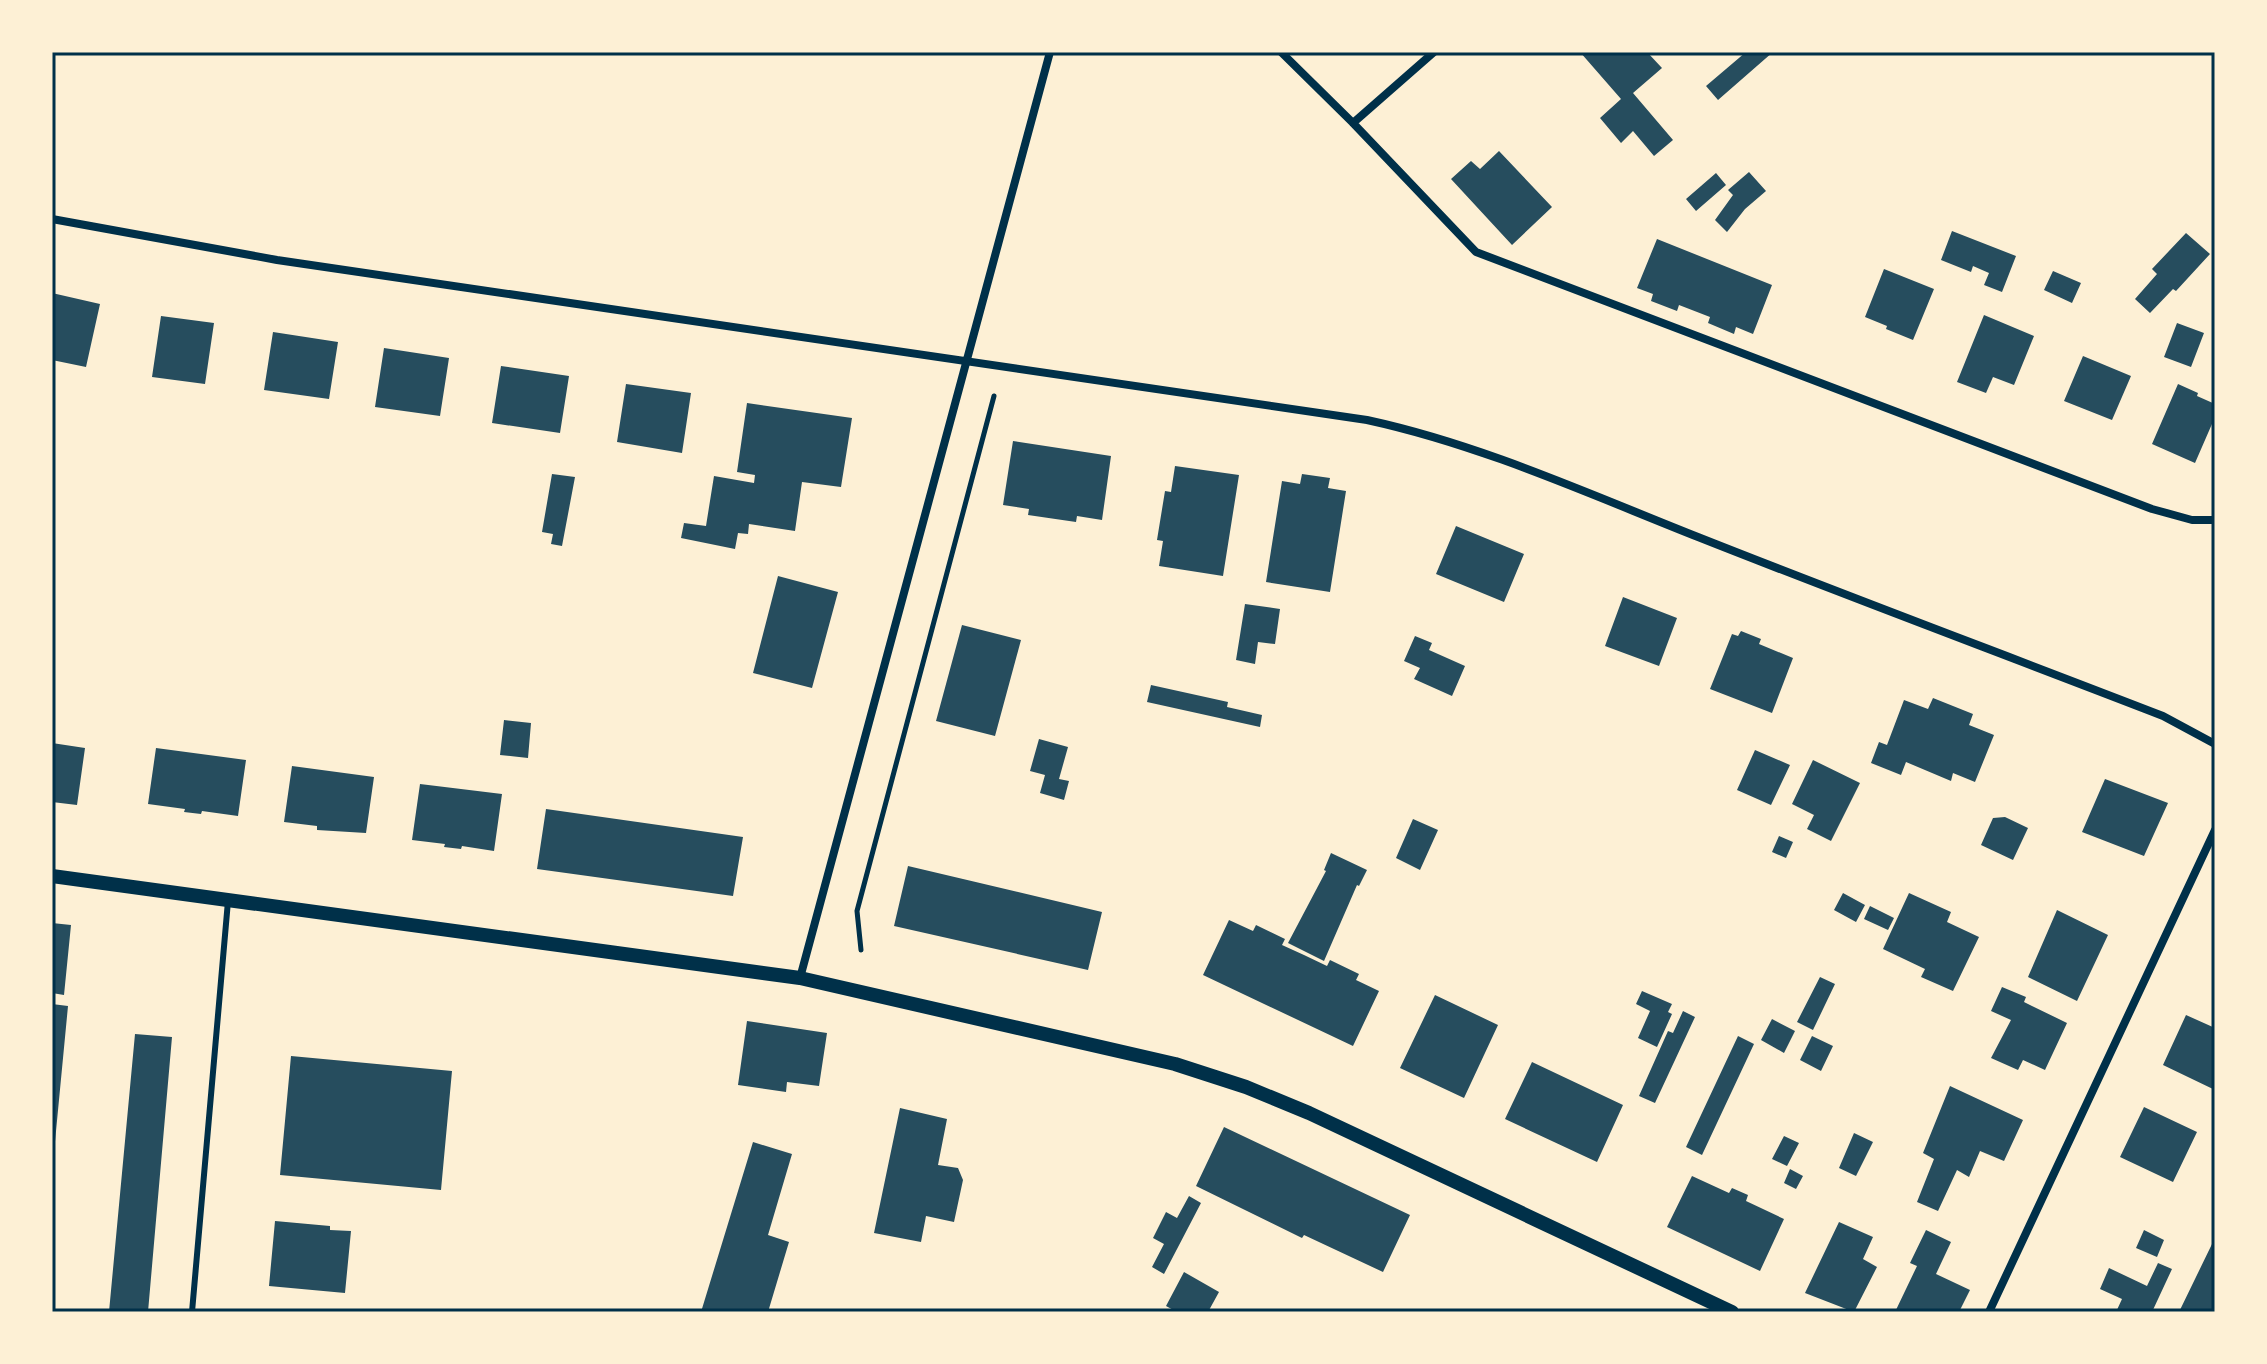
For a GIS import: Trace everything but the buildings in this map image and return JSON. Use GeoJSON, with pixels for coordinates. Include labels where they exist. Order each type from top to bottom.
{"type":"FeatureCollection","features":[{"type":"Feature","properties":{"kind":"street"},"geometry":{"type":"LineString","coordinates":[[800,978],[1050,52]]}},
{"type":"Feature","properties":{"kind":"street"},"geometry":{"type":"LineString","coordinates":[[1281,52],[1476,252],[2152,509],[2192,520],[2215,520]]}},
{"type":"Feature","properties":{"kind":"street"},"geometry":{"type":"LineString","coordinates":[[1353,123],[1434,52]]}},
{"type":"Feature","properties":{"kind":"street"},"geometry":{"type":"LineString","coordinates":[[52,219],[277,260],[1367,420],[1426,433],[1535,471],[1699,538],[2163,716],[2215,744]]}},
{"type":"Feature","properties":{"kind":"street"},"geometry":{"type":"LineString","coordinates":[[1989,1312],[2215,830]]}},
{"type":"Feature","properties":{"kind":"street"},"geometry":{"type":"LineString","coordinates":[[52,876],[800,978],[1175,1064],[1246,1087],[1360,1136],[1732,1312]]}},
{"type":"Feature","properties":{"kind":"lane"},"geometry":{"type":"LineString","coordinates":[[192,1312],[228,901]]}},
{"type":"Feature","properties":{"kind":"path"},"geometry":{"type":"LineString","coordinates":[[861,950],[857,911],[994,396]]}}]}
